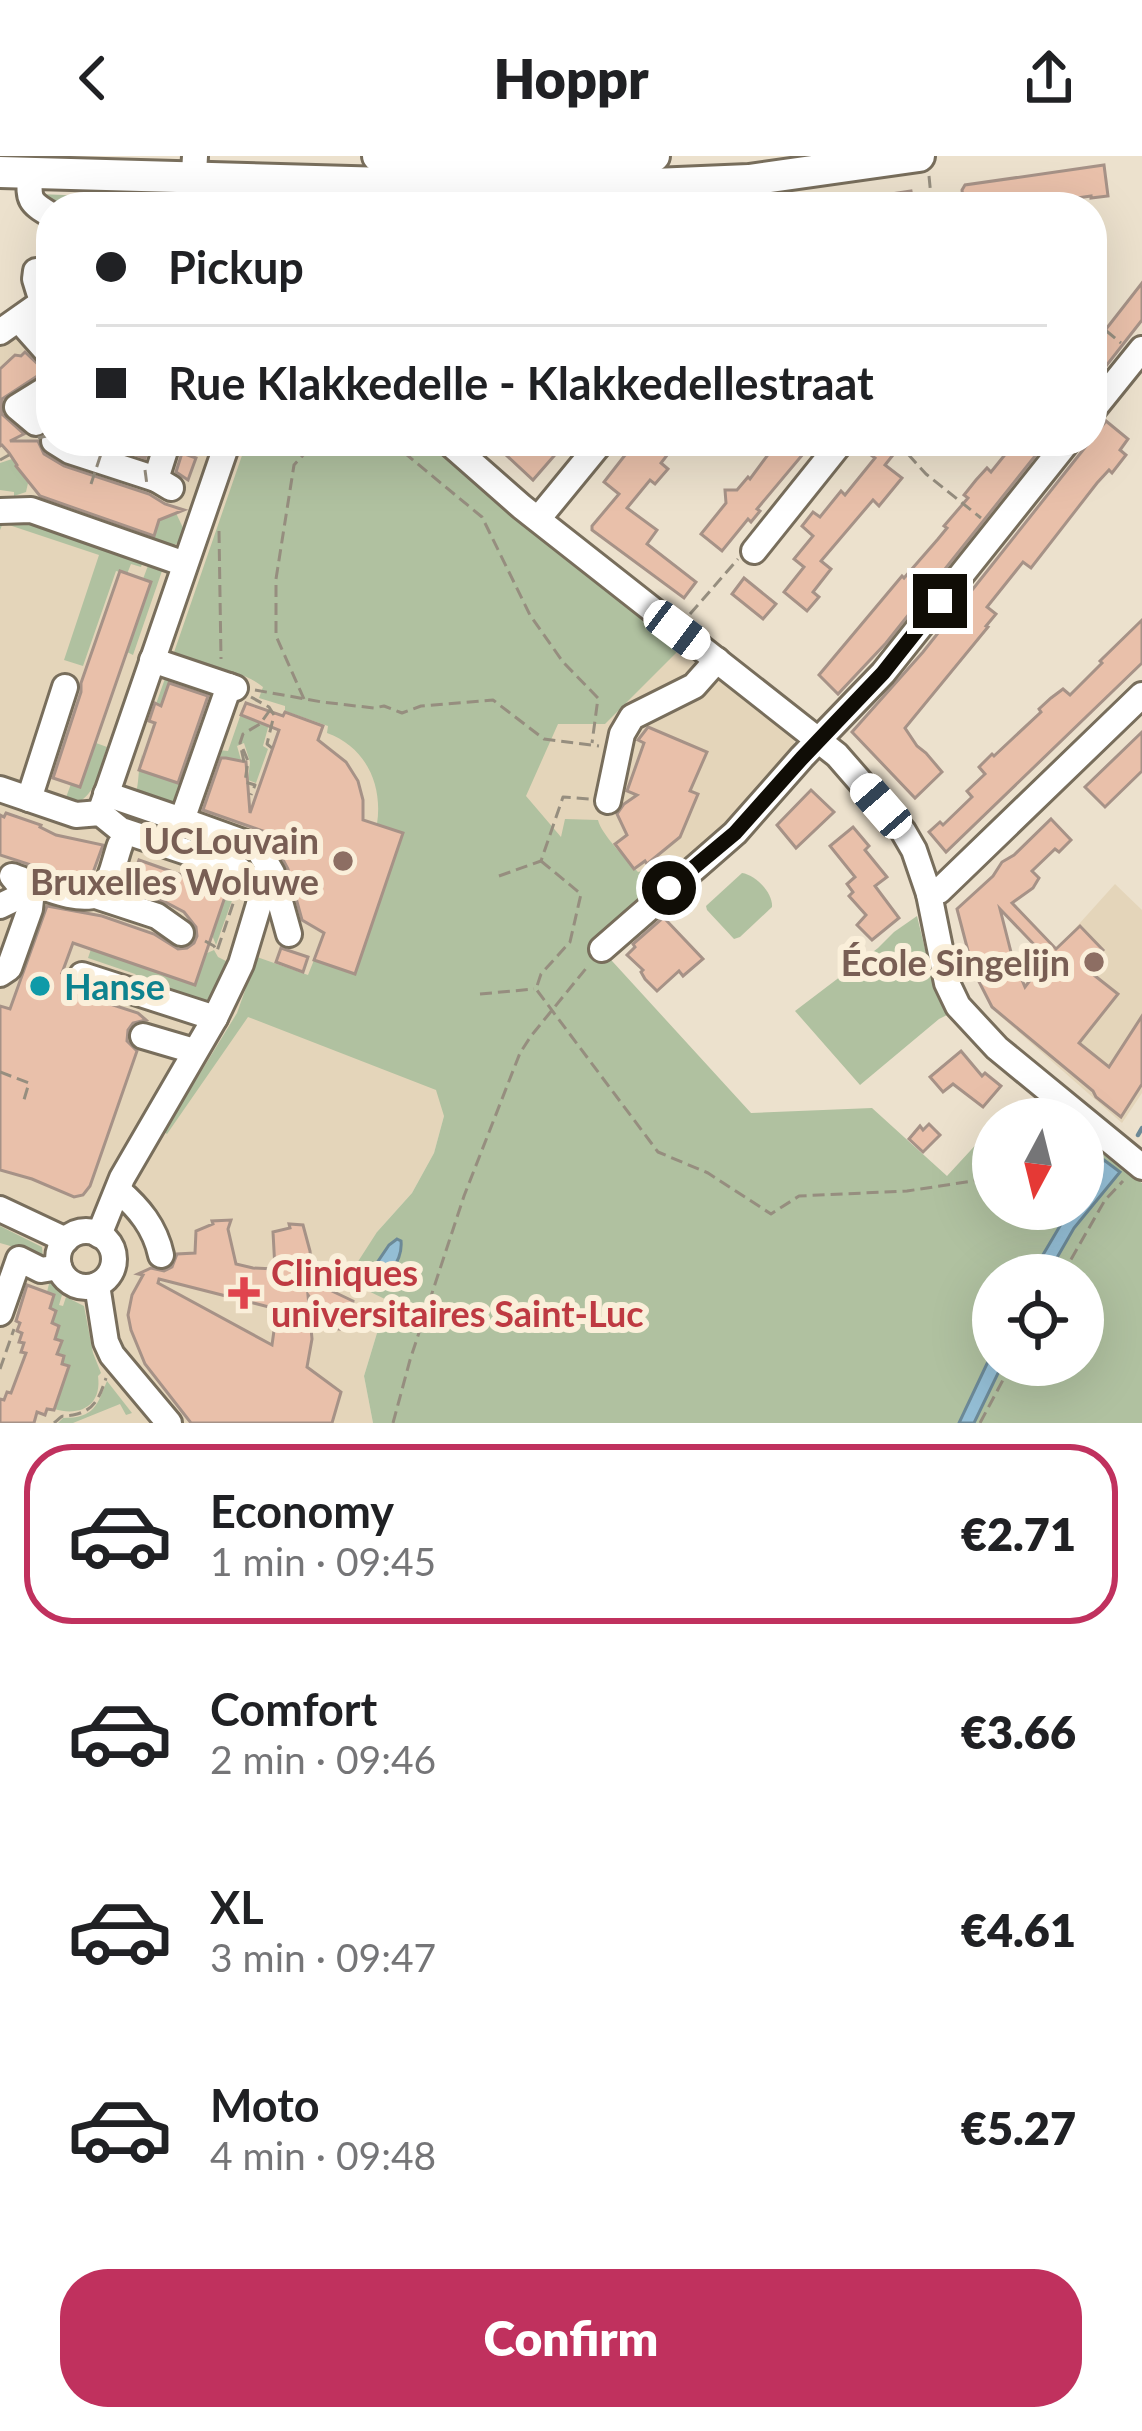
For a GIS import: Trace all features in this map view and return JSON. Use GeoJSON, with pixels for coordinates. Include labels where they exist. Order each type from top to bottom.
{"type":"FeatureCollection","features":[{"type":"Feature","properties":{"kind":"main road"},"geometry":{"type":"LineString","coordinates":[[378,156],[654,156]]}},
{"type":"Feature","properties":{"kind":"main road"},"geometry":{"type":"LineString","coordinates":[[730,192],[923,162]]}},
{"type":"Feature","properties":{"kind":"main road"},"geometry":{"type":"LineString","coordinates":[[15,173],[646,192]]}},
{"type":"Feature","properties":{"kind":"street"},"geometry":{"type":"LineString","coordinates":[[15,173],[36,207]]}},
{"type":"Feature","properties":{"kind":"street"},"geometry":{"type":"LineString","coordinates":[[36,295],[10,326],[36,345]]}},
{"type":"Feature","properties":{"kind":"street"},"geometry":{"type":"LineString","coordinates":[[1107,393],[1140,354]]}},
{"type":"Feature","properties":{"kind":"street"},"geometry":{"type":"LineString","coordinates":[[79,456],[161,481],[193,498],[209,520]]}},
{"type":"Feature","properties":{"kind":"street"},"geometry":{"type":"LineString","coordinates":[[161,481],[165,456]]}},
{"type":"Feature","properties":{"kind":"street"},"geometry":{"type":"LineString","coordinates":[[161,481],[198,456]]}},
{"type":"Feature","properties":{"kind":"street"},"geometry":{"type":"LineString","coordinates":[[103,803],[185,564],[209,520],[211,456]]}},
{"type":"Feature","properties":{"kind":"street"},"geometry":{"type":"LineString","coordinates":[[464,456],[837,755],[914,850],[947,983],[958,1006],[1053,1098]]}},
{"type":"Feature","properties":{"kind":"street"},"geometry":{"type":"LineString","coordinates":[[538,519],[590,456]]}},
{"type":"Feature","properties":{"kind":"street"},"geometry":{"type":"LineString","coordinates":[[754,551],[830,456]]}},
{"type":"Feature","properties":{"kind":"street"},"geometry":{"type":"LineString","coordinates":[[602,949],[735,833],[883,673],[1056,456]]}},
{"type":"Feature","properties":{"kind":"street"},"geometry":{"type":"LineString","coordinates":[[0,511],[38,505],[185,564]]}},
{"type":"Feature","properties":{"kind":"street"},"geometry":{"type":"LineString","coordinates":[[152,660],[232,687],[182,820]]}},
{"type":"Feature","properties":{"kind":"street"},"geometry":{"type":"LineString","coordinates":[[608,801],[622,734],[632,717],[694,686],[717,660]]}},
{"type":"Feature","properties":{"kind":"street"},"geometry":{"type":"LineString","coordinates":[[28,799],[65,687]]}},
{"type":"Feature","properties":{"kind":"street"},"geometry":{"type":"LineString","coordinates":[[928,894],[939,891],[1142,694]]}},
{"type":"Feature","properties":{"kind":"street"},"geometry":{"type":"LineString","coordinates":[[0,789],[76,815],[103,803],[182,820],[257,847],[272,873],[289,934]]}},
{"type":"Feature","properties":{"kind":"street"},"geometry":{"type":"LineString","coordinates":[[99,1235],[187,1049],[215,1018],[225,962],[245,908],[123,830],[103,803]]}},
{"type":"Feature","properties":{"kind":"street"},"geometry":{"type":"LineString","coordinates":[[17,885],[83,899],[96,896],[105,888],[119,845]]}},
{"type":"Feature","properties":{"kind":"street"},"geometry":{"type":"LineString","coordinates":[[0,906],[17,885]]}},
{"type":"Feature","properties":{"kind":"street"},"geometry":{"type":"LineString","coordinates":[[0,974],[9,968],[17,885]]}},
{"type":"Feature","properties":{"kind":"street"},"geometry":{"type":"LineString","coordinates":[[96,896],[158,916],[193,937]]}},
{"type":"Feature","properties":{"kind":"street"},"geometry":{"type":"LineString","coordinates":[[84,969],[215,1018]]}},
{"type":"Feature","properties":{"kind":"street"},"geometry":{"type":"LineString","coordinates":[[147,1037],[187,1049]]}},
{"type":"Feature","properties":{"kind":"street"},"geometry":{"type":"LineString","coordinates":[[1104,1143],[1136,1170]]}},
{"type":"Feature","properties":{"kind":"street"},"geometry":{"type":"LineString","coordinates":[[118,1190],[144,1216],[161,1255]]}},
{"type":"Feature","properties":{"kind":"street"},"geometry":{"type":"LineString","coordinates":[[0,1210],[66,1240]]}},
{"type":"Feature","properties":{"kind":"street"},"geometry":{"type":"LineString","coordinates":[[86,1232],[99,1235],[114,1256],[110,1274],[97,1285],[70,1282],[59,1267],[61,1248],[66,1240],[86,1232]]}},
{"type":"Feature","properties":{"kind":"street"},"geometry":{"type":"LineString","coordinates":[[7,1317],[6,1254],[41,1270],[59,1267]]}},
{"type":"Feature","properties":{"kind":"street"},"geometry":{"type":"LineString","coordinates":[[97,1285],[112,1355],[169,1423]]}},
{"type":"Feature","properties":{"kind":"path"},"geometry":{"type":"LineString","coordinates":[[923,162],[929,192]]}},
{"type":"Feature","properties":{"kind":"path"},"geometry":{"type":"LineString","coordinates":[[1107,330],[1140,354]]}},
{"type":"Feature","properties":{"kind":"path"},"geometry":{"type":"LineString","coordinates":[[0,460],[9,455]]}},
{"type":"Feature","properties":{"kind":"path"},"geometry":{"type":"LineString","coordinates":[[302,456],[294,465],[276,579],[276,636],[304,699]]}},
{"type":"Feature","properties":{"kind":"path"},"geometry":{"type":"LineString","coordinates":[[408,456],[482,517],[530,615],[562,662],[598,698],[592,745]]}},
{"type":"Feature","properties":{"kind":"path"},"geometry":{"type":"LineString","coordinates":[[910,456],[997,530]]}},
{"type":"Feature","properties":{"kind":"path"},"geometry":{"type":"LineString","coordinates":[[209,520],[220,666],[232,687],[271,709],[274,722],[267,744],[272,748]]}},
{"type":"Feature","properties":{"kind":"path"},"geometry":{"type":"LineString","coordinates":[[677,630],[734,560],[754,551]]}},
{"type":"Feature","properties":{"kind":"path"},"geometry":{"type":"LineString","coordinates":[[232,687],[384,706],[401,713],[421,706],[493,700],[544,739],[619,749]]}},
{"type":"Feature","properties":{"kind":"path"},"geometry":{"type":"LineString","coordinates":[[244,762],[240,741],[244,732],[262,723],[271,709]]}},
{"type":"Feature","properties":{"kind":"path"},"geometry":{"type":"LineString","coordinates":[[241,748],[248,761],[245,782],[255,784],[251,795]]}},
{"type":"Feature","properties":{"kind":"path"},"geometry":{"type":"LineString","coordinates":[[541,861],[563,797],[608,801]]}},
{"type":"Feature","properties":{"kind":"path"},"geometry":{"type":"LineString","coordinates":[[499,876],[541,861]]}},
{"type":"Feature","properties":{"kind":"path"},"geometry":{"type":"LineString","coordinates":[[536,989],[541,974],[570,942],[581,894],[541,861]]}},
{"type":"Feature","properties":{"kind":"path"},"geometry":{"type":"LineString","coordinates":[[225,962],[245,908]]}},
{"type":"Feature","properties":{"kind":"path"},"geometry":{"type":"LineString","coordinates":[[193,937],[214,946],[225,962]]}},
{"type":"Feature","properties":{"kind":"path"},"geometry":{"type":"LineString","coordinates":[[393,1423],[464,1196],[520,1054],[602,949]]}},
{"type":"Feature","properties":{"kind":"path"},"geometry":{"type":"LineString","coordinates":[[480,994],[536,989]]}},
{"type":"Feature","properties":{"kind":"path"},"geometry":{"type":"LineString","coordinates":[[536,989],[658,1152],[708,1173],[771,1214],[800,1196],[907,1191],[972,1181]]}},
{"type":"Feature","properties":{"kind":"path"},"geometry":{"type":"LineString","coordinates":[[0,1072],[29,1083],[23,1103]]}},
{"type":"Feature","properties":{"kind":"path"},"geometry":{"type":"LineString","coordinates":[[1074,1254],[1105,1200],[1136,1170]]}},
{"type":"Feature","properties":{"kind":"path"},"geometry":{"type":"LineString","coordinates":[[0,1369],[15,1325],[7,1317]]}},
{"type":"Feature","properties":{"kind":"path"},"geometry":{"type":"LineString","coordinates":[[54,1412],[56,1421],[82,1413],[95,1404],[107,1377]]}},
{"type":"Feature","properties":{"kind":"path"},"geometry":{"type":"LineString","coordinates":[[980,1423],[1000,1386]]}},
{"type":"Feature","properties":{"kind":"shaded area","name":"UCLouvain Bruxelles Woluwe"},"geometry":{"type":"Polygon","coordinates":[[[36,311],[36,456],[443,456],[526,529],[795,737],[793,752],[743,814],[628,908],[444,1116],[434,1153],[412,1193],[377,1232],[387,1300],[364,1376],[373,1423],[0,1423],[0,336],[36,311]]]}},
{"type":"Feature","properties":{"kind":"shaded area","name":"École Singelijn"},"geometry":{"type":"Polygon","coordinates":[[[1115,884],[1142,910],[1142,1093],[1122,1123],[1104,1107],[1104,1098],[1094,1098],[998,1014],[1115,884]]]}},
{"type":"Feature","properties":{"kind":"green space"},"geometry":{"type":"Polygon","coordinates":[[[242,456],[444,456],[681,648],[605,724],[558,724],[526,796],[561,837],[565,819],[598,820],[638,872],[655,867],[673,880],[602,950],[751,1113],[872,1108],[947,1176],[972,1149],[972,1230],[1104,1230],[1104,1154],[1142,1183],[1142,1423],[373,1423],[364,1376],[387,1300],[362,1288],[350,1274],[377,1232],[412,1193],[434,1153],[444,1116],[436,1090],[248,1017],[167,1134],[164,1132],[237,1013],[257,957],[308,975],[314,960],[355,973],[403,834],[377,824],[374,782],[352,748],[327,733],[328,726],[259,698],[263,687],[243,675],[171,661],[242,456]]]}},
{"type":"Feature","properties":{"kind":"green space"},"geometry":{"type":"Polygon","coordinates":[[[12,459],[28,483],[26,492],[14,496],[14,492],[0,490],[0,463],[12,459]]]}},
{"type":"Feature","properties":{"kind":"green space"},"geometry":{"type":"Polygon","coordinates":[[[176,513],[183,534],[178,543],[165,549],[88,523],[90,518],[152,539],[159,520],[176,513]]]}},
{"type":"Feature","properties":{"kind":"green space"},"geometry":{"type":"Polygon","coordinates":[[[11,519],[143,561],[141,567],[131,564],[127,574],[116,571],[83,666],[64,660],[99,555],[3,523],[0,530],[0,524],[11,519]]]}},
{"type":"Feature","properties":{"kind":"green space"},"geometry":{"type":"Polygon","coordinates":[[[149,563],[162,571],[133,655],[127,652],[151,583],[143,579],[149,563]]]}},
{"type":"Feature","properties":{"kind":"green space"},"geometry":{"type":"Polygon","coordinates":[[[168,670],[218,688],[186,788],[177,790],[170,812],[134,800],[142,754],[140,770],[184,785],[215,697],[170,681],[161,705],[156,704],[168,670]]]}},
{"type":"Feature","properties":{"kind":"green space"},"geometry":{"type":"Polygon","coordinates":[[[245,702],[242,714],[269,724],[263,746],[268,749],[256,783],[248,780],[250,762],[244,743],[237,746],[241,760],[216,757],[218,750],[228,751],[245,702]]]}},
{"type":"Feature","properties":{"kind":"green space"},"geometry":{"type":"Polygon","coordinates":[[[96,743],[107,747],[93,786],[77,803],[65,800],[71,784],[81,787],[96,743]]]}},
{"type":"Feature","properties":{"kind":"green space"},"geometry":{"type":"Polygon","coordinates":[[[742,873],[763,886],[772,907],[734,939],[706,906],[742,873]]]}},
{"type":"Feature","properties":{"kind":"green space"},"geometry":{"type":"Polygon","coordinates":[[[196,874],[230,886],[234,895],[216,945],[212,935],[227,891],[195,879],[196,874]]]}},
{"type":"Feature","properties":{"kind":"green space"},"geometry":{"type":"Polygon","coordinates":[[[917,916],[934,986],[949,1014],[860,1085],[795,1011],[917,916]]]}},
{"type":"Feature","properties":{"kind":"green space"},"geometry":{"type":"Polygon","coordinates":[[[91,949],[194,985],[205,954],[214,950],[226,961],[222,974],[228,976],[211,1009],[88,958],[91,949]]]}},
{"type":"Feature","properties":{"kind":"green space"},"geometry":{"type":"Polygon","coordinates":[[[0,1226],[42,1247],[44,1266],[0,1243],[0,1226]]]}},
{"type":"Feature","properties":{"kind":"green space"},"geometry":{"type":"Polygon","coordinates":[[[22,1273],[51,1283],[62,1295],[59,1305],[63,1306],[66,1297],[84,1306],[101,1373],[97,1395],[81,1410],[54,1409],[69,1366],[57,1354],[61,1342],[55,1339],[52,1323],[56,1311],[50,1308],[54,1295],[47,1292],[49,1284],[22,1273]]]}},
{"type":"Feature","properties":{"kind":"green space"},"geometry":{"type":"Polygon","coordinates":[[[107,1381],[132,1413],[126,1415],[120,1404],[73,1423],[58,1423],[93,1409],[107,1381]]]}},
{"type":"Feature","properties":{"kind":"water"},"geometry":{"type":"Polygon","coordinates":[[[1104,1160],[1120,1172],[1104,1191],[1104,1160]]]}},
{"type":"Feature","properties":{"kind":"water"},"geometry":{"type":"Polygon","coordinates":[[[1058,1230],[1073,1230],[1059,1254],[1043,1254],[1058,1230]]]}},
{"type":"Feature","properties":{"kind":"water"},"geometry":{"type":"Polygon","coordinates":[[[397,1239],[401,1249],[391,1271],[365,1288],[364,1282],[397,1239]]]}},
{"type":"Feature","properties":{"kind":"water"},"geometry":{"type":"Polygon","coordinates":[[[976,1386],[992,1386],[974,1423],[959,1423],[976,1386]]]}},
{"type":"Feature","properties":{"kind":"building"},"geometry":{"type":"Polygon","coordinates":[[[1104,165],[1108,196],[1107,192],[962,192],[965,185],[1104,165]]]}},
{"type":"Feature","properties":{"kind":"building"},"geometry":{"type":"Polygon","coordinates":[[[1142,283],[1142,320],[1107,365],[1107,328],[1142,283]]]}},
{"type":"Feature","properties":{"kind":"building"},"geometry":{"type":"Polygon","coordinates":[[[25,352],[36,362],[36,377],[2,399],[2,414],[24,434],[10,441],[36,441],[36,456],[47,456],[184,510],[159,520],[154,536],[40,496],[0,446],[0,369],[15,355],[25,352]]]}},
{"type":"Feature","properties":{"kind":"building"},"geometry":{"type":"Polygon","coordinates":[[[1107,422],[1128,439],[1120,450],[1126,455],[1112,473],[1109,470],[1097,483],[1031,568],[1023,562],[987,607],[996,614],[988,627],[905,728],[942,772],[915,798],[852,732],[923,652],[1078,456],[1107,456],[1107,422]]]}},
{"type":"Feature","properties":{"kind":"building"},"geometry":{"type":"Polygon","coordinates":[[[181,456],[196,458],[188,480],[176,472],[181,456]]]}},
{"type":"Feature","properties":{"kind":"building"},"geometry":{"type":"Polygon","coordinates":[[[507,456],[554,456],[533,480],[507,456]]]}},
{"type":"Feature","properties":{"kind":"building"},"geometry":{"type":"Polygon","coordinates":[[[624,456],[666,456],[661,463],[668,469],[655,484],[650,480],[627,508],[657,530],[647,544],[696,582],[684,598],[592,530],[619,494],[604,482],[624,456]]]}},
{"type":"Feature","properties":{"kind":"building"},"geometry":{"type":"Polygon","coordinates":[[[767,456],[801,456],[751,522],[748,519],[722,551],[701,534],[726,503],[725,490],[737,490],[767,456]]]}},
{"type":"Feature","properties":{"kind":"building"},"geometry":{"type":"Polygon","coordinates":[[[892,456],[885,465],[902,478],[879,506],[873,500],[821,561],[831,569],[813,592],[819,597],[807,611],[784,592],[804,567],[794,559],[813,536],[802,526],[813,512],[820,517],[841,491],[845,495],[875,458],[892,456]]]}},
{"type":"Feature","properties":{"kind":"building"},"geometry":{"type":"Polygon","coordinates":[[[1004,456],[1035,456],[886,643],[838,694],[819,675],[947,528],[944,526],[968,498],[964,495],[976,480],[987,468],[991,472],[1004,456]]]}},
{"type":"Feature","properties":{"kind":"building"},"geometry":{"type":"Polygon","coordinates":[[[120,571],[151,582],[80,787],[53,778],[120,571]]]}},
{"type":"Feature","properties":{"kind":"building"},"geometry":{"type":"Polygon","coordinates":[[[744,578],[776,604],[763,619],[732,594],[744,578]]]}},
{"type":"Feature","properties":{"kind":"building"},"geometry":{"type":"Polygon","coordinates":[[[1142,620],[1142,663],[946,852],[929,832],[972,797],[967,791],[985,774],[979,767],[1051,698],[1063,689],[1070,695],[1142,620]]]}},
{"type":"Feature","properties":{"kind":"building"},"geometry":{"type":"Polygon","coordinates":[[[169,683],[208,696],[178,783],[139,770],[155,723],[149,721],[155,703],[161,706],[169,683]]]}},
{"type":"Feature","properties":{"kind":"building"},"geometry":{"type":"Polygon","coordinates":[[[246,703],[323,726],[318,740],[346,762],[358,781],[363,820],[403,833],[355,974],[314,960],[324,933],[302,920],[281,856],[284,846],[263,831],[203,810],[221,758],[226,758],[246,762],[250,813],[279,730],[241,715],[246,703]]]}},
{"type":"Feature","properties":{"kind":"building"},"geometry":{"type":"Polygon","coordinates":[[[648,727],[707,752],[690,791],[698,794],[680,837],[634,869],[615,844],[627,835],[617,814],[637,795],[627,791],[644,743],[638,740],[648,727]]]}},
{"type":"Feature","properties":{"kind":"building"},"geometry":{"type":"Polygon","coordinates":[[[1142,732],[1142,771],[1105,807],[1085,787],[1142,732]]]}},
{"type":"Feature","properties":{"kind":"building"},"geometry":{"type":"Polygon","coordinates":[[[811,790],[834,812],[796,848],[777,825],[811,790]]]}},
{"type":"Feature","properties":{"kind":"building"},"geometry":{"type":"Polygon","coordinates":[[[6,813],[56,835],[103,845],[91,878],[74,879],[0,855],[0,815],[6,813]]]}},
{"type":"Feature","properties":{"kind":"building"},"geometry":{"type":"Polygon","coordinates":[[[1051,819],[1071,840],[1032,871],[1039,878],[1033,888],[1012,903],[1056,949],[1080,926],[1103,950],[1085,968],[1118,994],[1079,1043],[1109,1067],[1142,1016],[1142,1084],[1121,1117],[992,1007],[973,970],[957,909],[1051,819]],[[1000,909],[1012,956],[1025,987],[1047,958],[1000,909]]]}},
{"type":"Feature","properties":{"kind":"building"},"geometry":{"type":"Polygon","coordinates":[[[853,827],[887,877],[875,886],[899,918],[872,940],[857,925],[866,915],[849,896],[853,892],[847,884],[855,877],[830,846],[853,827]]]}},
{"type":"Feature","properties":{"kind":"building"},"geometry":{"type":"Polygon","coordinates":[[[139,860],[227,891],[195,985],[73,943],[62,973],[73,992],[138,1013],[146,1020],[133,1023],[128,1030],[127,1041],[137,1051],[90,1186],[74,1197],[0,1170],[0,1006],[10,1009],[47,906],[102,916],[154,934],[178,949],[194,943],[196,927],[184,912],[129,889],[139,860]]]}},
{"type":"Feature","properties":{"kind":"building"},"geometry":{"type":"Polygon","coordinates":[[[681,902],[665,919],[703,959],[683,976],[679,971],[657,991],[627,955],[633,944],[681,902]]]}},
{"type":"Feature","properties":{"kind":"building"},"geometry":{"type":"Polygon","coordinates":[[[281,948],[308,957],[303,972],[276,962],[281,948]]]}},
{"type":"Feature","properties":{"kind":"building"},"geometry":{"type":"Polygon","coordinates":[[[961,1051],[982,1076],[985,1073],[1001,1086],[991,1098],[972,1099],[953,1084],[943,1092],[930,1077],[961,1051]]]}},
{"type":"Feature","properties":{"kind":"building"},"geometry":{"type":"Polygon","coordinates":[[[929,1124],[940,1135],[923,1152],[909,1139],[920,1126],[923,1130],[929,1124]]]}},
{"type":"Feature","properties":{"kind":"building"},"geometry":{"type":"Polygon","coordinates":[[[231,1220],[228,1229],[236,1264],[275,1269],[273,1232],[290,1228],[289,1224],[303,1225],[313,1282],[353,1301],[340,1329],[332,1328],[308,1295],[312,1339],[307,1367],[341,1392],[332,1423],[191,1423],[145,1364],[128,1315],[143,1275],[138,1274],[151,1268],[164,1271],[172,1267],[177,1254],[195,1253],[196,1231],[212,1221],[231,1220]],[[159,1279],[158,1283],[272,1345],[277,1309],[159,1279]]]}},
{"type":"Feature","properties":{"kind":"building"},"geometry":{"type":"Polygon","coordinates":[[[27,1285],[54,1295],[52,1323],[59,1326],[55,1339],[62,1341],[57,1354],[69,1366],[54,1410],[47,1409],[45,1415],[37,1412],[34,1423],[0,1423],[0,1399],[11,1393],[26,1353],[21,1352],[24,1343],[19,1342],[22,1333],[16,1321],[27,1285]]]}},
{"type":"Feature","properties":{"kind":"waterway"},"geometry":{"type":"LineString","coordinates":[[1138,1135],[1142,1128]]}},
{"type":"Feature","properties":{"kind":"place","name":"UCLouvain Bruxelles Woluwe"},"geometry":{"type":"Point","coordinates":[343,861]}},
{"type":"Feature","properties":{"kind":"place","name":"École Singelijn"},"geometry":{"type":"Point","coordinates":[1094,962]}},
{"type":"Feature","properties":{"kind":"place","name":"Hanse"},"geometry":{"type":"Point","coordinates":[40,986]}},
{"type":"Feature","properties":{"kind":"place","name":"Cliniques universitaires Saint-Luc"},"geometry":{"type":"Point","coordinates":[244,1293]}},
{"type":"Feature","properties":{"kind":"route"},"geometry":{"type":"LineString","coordinates":[[669,888],[735,833],[883,673],[940,601]]}}]}
